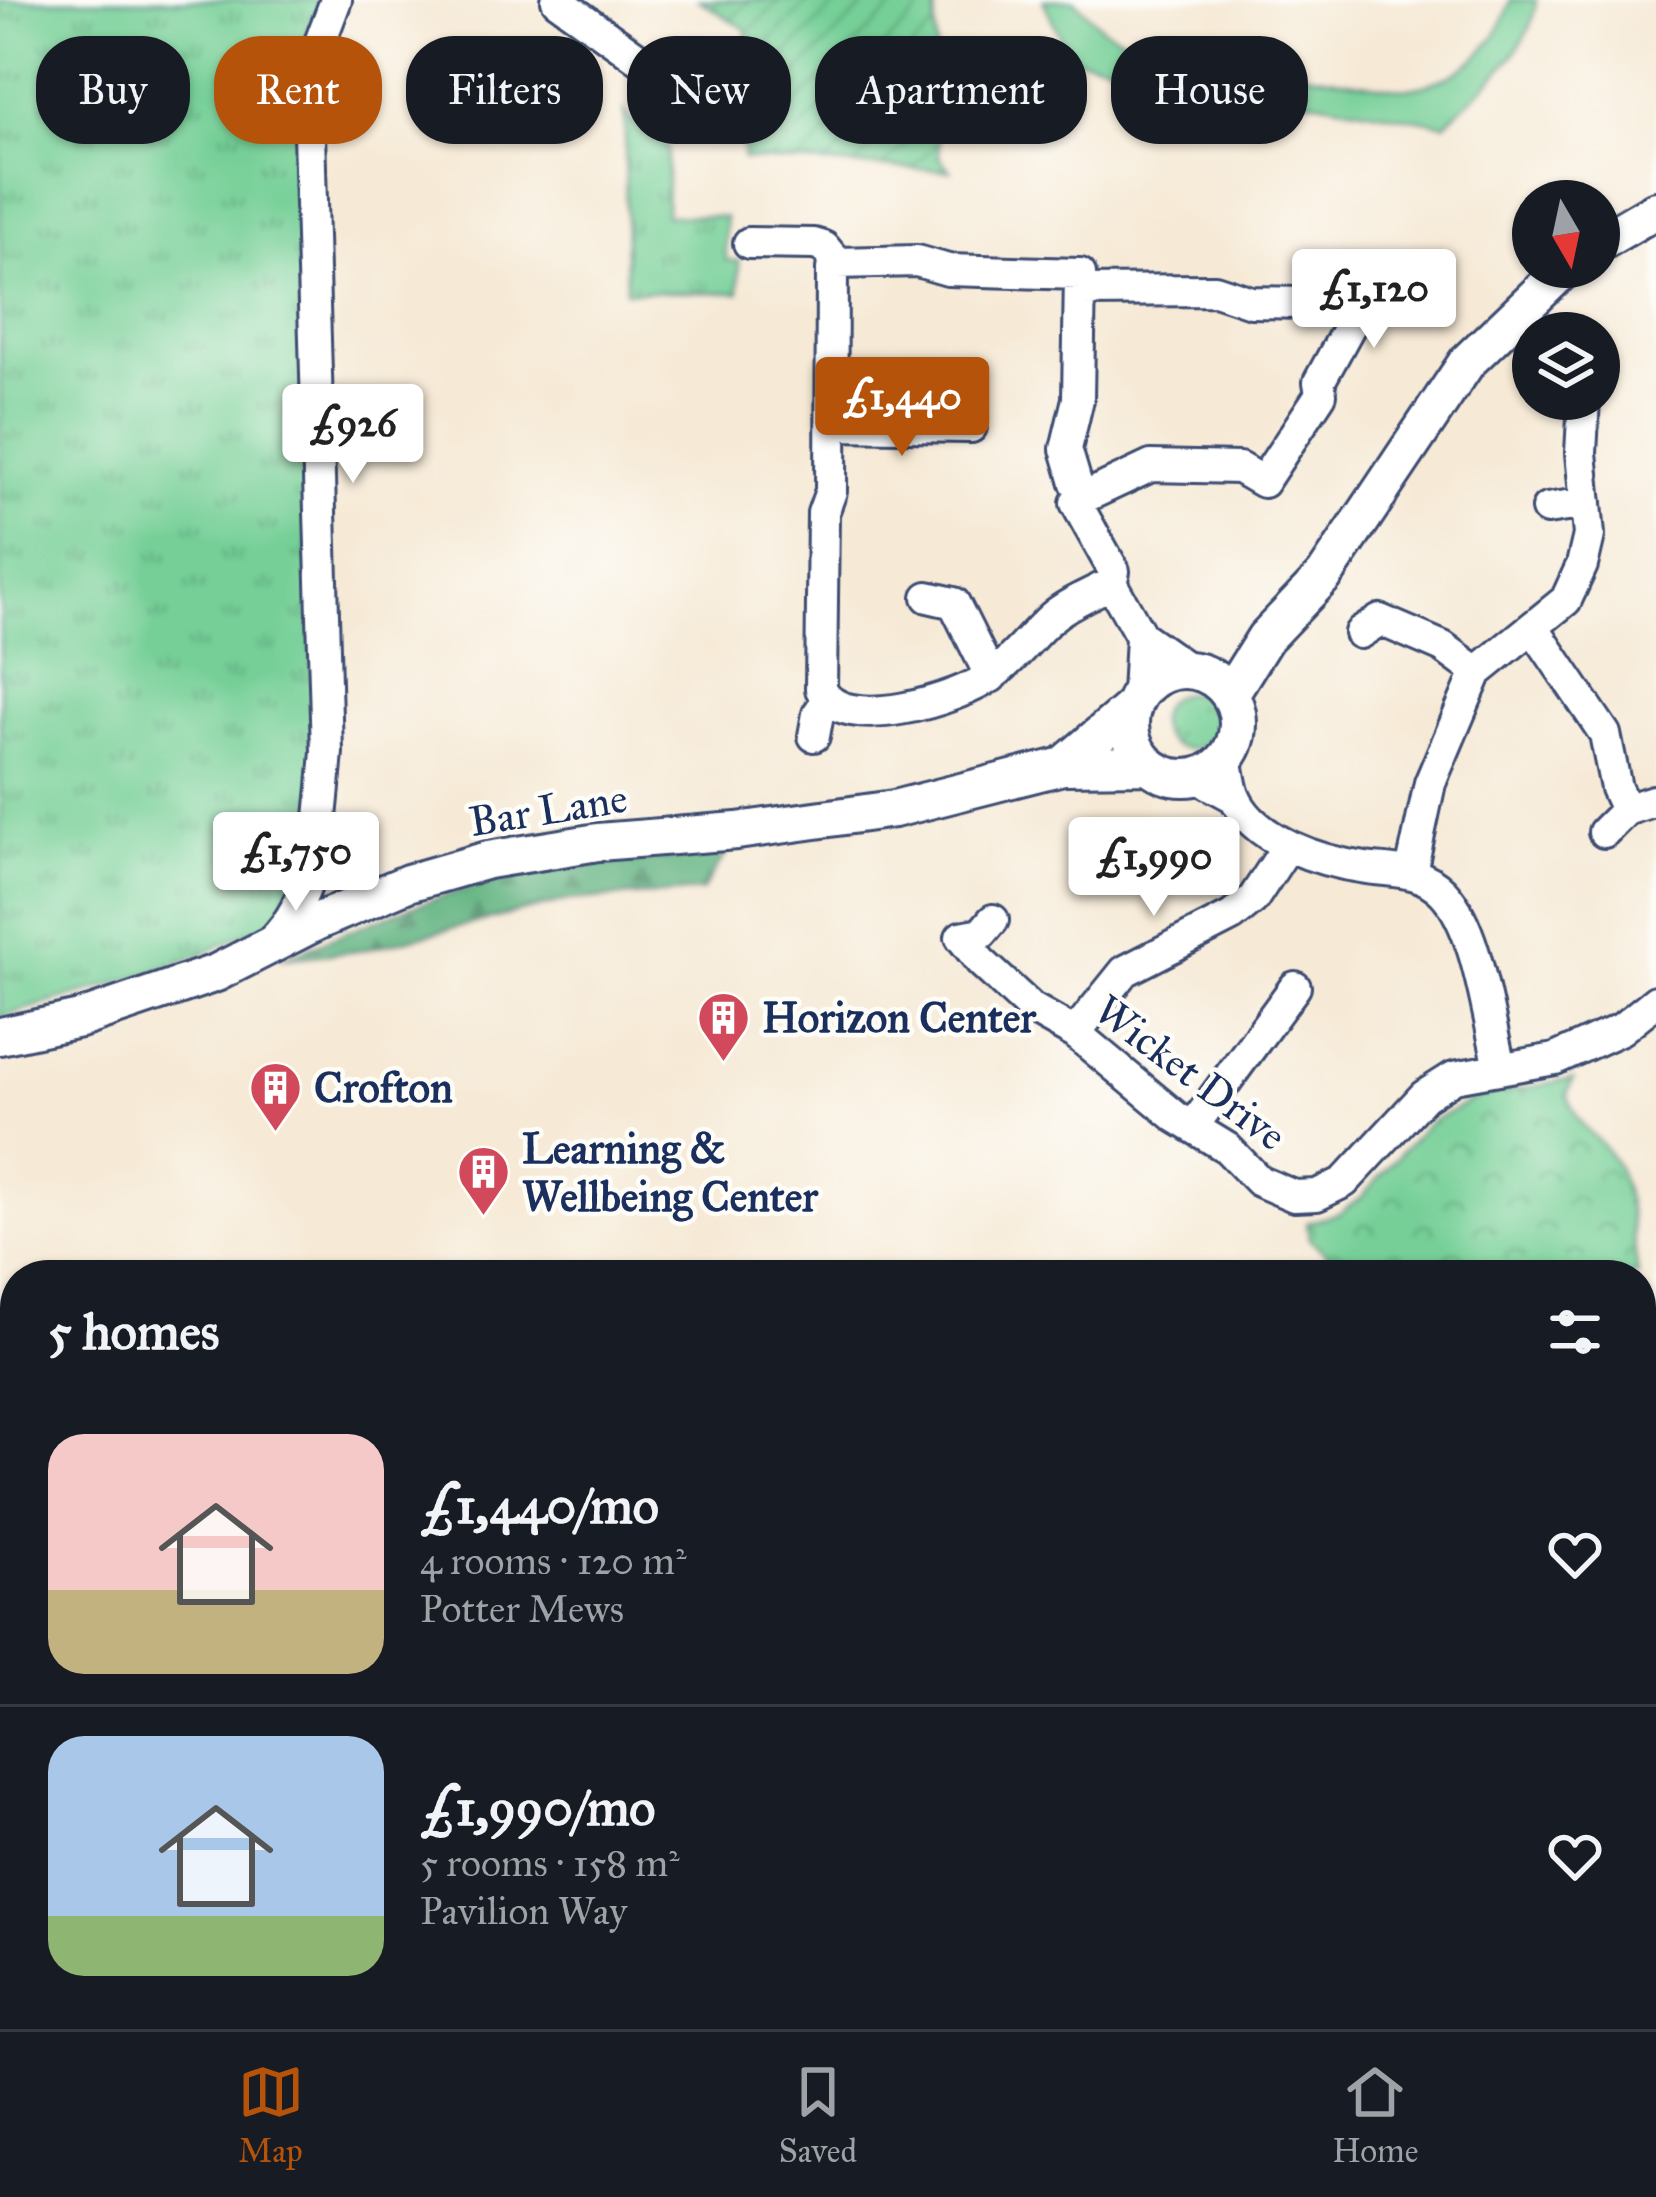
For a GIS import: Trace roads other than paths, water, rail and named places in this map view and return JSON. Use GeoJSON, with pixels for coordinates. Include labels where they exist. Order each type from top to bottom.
{"type":"FeatureCollection","features":[{"type":"Feature","properties":{"kind":"main road"},"geometry":{"type":"LineString","coordinates":[[1620,231],[1656,210]]}},
{"type":"Feature","properties":{"kind":"main road"},"geometry":{"type":"LineString","coordinates":[[1230,694],[1264,638],[1324,576],[1467,362],[1544,288]]}},
{"type":"Feature","properties":{"kind":"main road"},"geometry":{"type":"LineString","coordinates":[[1194,670],[1216,680],[1230,694],[1238,728],[1212,768],[1170,777],[1148,765],[1131,738],[1135,701],[1162,674],[1194,670],[1264,638]]}},
{"type":"Feature","properties":{"kind":"main road","name":"Bar Lane"},"geometry":{"type":"LineString","coordinates":[[1063,766],[1135,701]]}},
{"type":"Feature","properties":{"kind":"main road","name":"Bar Lane"},"geometry":{"type":"LineString","coordinates":[[0,1036],[103,1012],[216,973],[408,883],[488,860],[598,842],[736,831],[893,809],[1063,766],[1148,765]]}},
{"type":"Feature","properties":{"kind":"street"},"geometry":{"type":"LineString","coordinates":[[266,947],[298,910],[311,867],[327,752],[308,99],[313,61],[336,0]]}},
{"type":"Feature","properties":{"kind":"street"},"geometry":{"type":"LineString","coordinates":[[557,0],[627,50]]}},
{"type":"Feature","properties":{"kind":"street"},"geometry":{"type":"LineString","coordinates":[[749,243],[814,244],[837,263]]}},
{"type":"Feature","properties":{"kind":"street"},"geometry":{"type":"LineString","coordinates":[[1085,497],[1066,449],[1078,399],[1080,274],[948,270],[916,261],[837,263],[832,269],[831,491],[823,513],[821,689],[826,702],[839,709],[879,712],[944,699],[991,677],[1057,613],[1111,583]]}},
{"type":"Feature","properties":{"kind":"street"},"geometry":{"type":"LineString","coordinates":[[1080,291],[1216,290],[1251,302],[1354,304],[1353,320],[1319,382],[1321,394],[1263,482],[1239,468],[1151,466],[1076,502],[1114,571],[1111,583],[1141,636],[1194,670]]}},
{"type":"Feature","properties":{"kind":"street"},"geometry":{"type":"LineString","coordinates":[[1353,320],[1400,293],[1426,295]]}},
{"type":"Feature","properties":{"kind":"street"},"geometry":{"type":"LineString","coordinates":[[1411,872],[1426,796],[1477,672],[1566,600],[1582,565],[1588,535],[1583,420]]}},
{"type":"Feature","properties":{"kind":"street"},"geometry":{"type":"LineString","coordinates":[[834,425],[971,427]]}},
{"type":"Feature","properties":{"kind":"street"},"geometry":{"type":"LineString","coordinates":[[1547,508],[1586,503]]}},
{"type":"Feature","properties":{"kind":"street"},"geometry":{"type":"LineString","coordinates":[[928,597],[954,603],[991,677]]}},
{"type":"Feature","properties":{"kind":"street"},"geometry":{"type":"LineString","coordinates":[[1360,633],[1380,620],[1443,647],[1477,672]]}},
{"type":"Feature","properties":{"kind":"street"},"geometry":{"type":"LineString","coordinates":[[1534,628],[1605,734],[1616,788],[1628,814]]}},
{"type":"Feature","properties":{"kind":"street"},"geometry":{"type":"LineString","coordinates":[[1135,701],[1141,636]]}},
{"type":"Feature","properties":{"kind":"street"},"geometry":{"type":"LineString","coordinates":[[814,736],[826,702]]}},
{"type":"Feature","properties":{"kind":"street"},"geometry":{"type":"LineString","coordinates":[[1212,768],[1246,812],[1287,847],[1349,865],[1411,872],[1430,880],[1446,895],[1463,920],[1500,1066],[1555,1059],[1654,1008]]}},
{"type":"Feature","properties":{"kind":"street"},"geometry":{"type":"LineString","coordinates":[[1075,1033],[1125,971],[1232,916],[1253,899],[1287,847]]}},
{"type":"Feature","properties":{"kind":"street"},"geometry":{"type":"LineString","coordinates":[[311,867],[322,894],[344,910]]}},
{"type":"Feature","properties":{"kind":"street","name":"Wicket Drive"},"geometry":{"type":"LineString","coordinates":[[993,920],[982,933],[946,938],[1030,1008],[1075,1033],[1176,1117],[1227,1148],[1259,1181],[1294,1196],[1317,1195],[1344,1182],[1424,1096],[1454,1076],[1500,1066]]}},
{"type":"Feature","properties":{"kind":"street"},"geometry":{"type":"LineString","coordinates":[[1195,1125],[1246,1031],[1294,987]]}},
{"type":"Feature","properties":{"kind":"place","name":"Horizon Center"},"geometry":{"type":"Point","coordinates":[723,1063]}},
{"type":"Feature","properties":{"kind":"place","name":"Crofton"},"geometry":{"type":"Point","coordinates":[275,1133]}},
{"type":"Feature","properties":{"kind":"place","name":"Learning & Wellbeing Center"},"geometry":{"type":"Point","coordinates":[483,1218]}}]}
